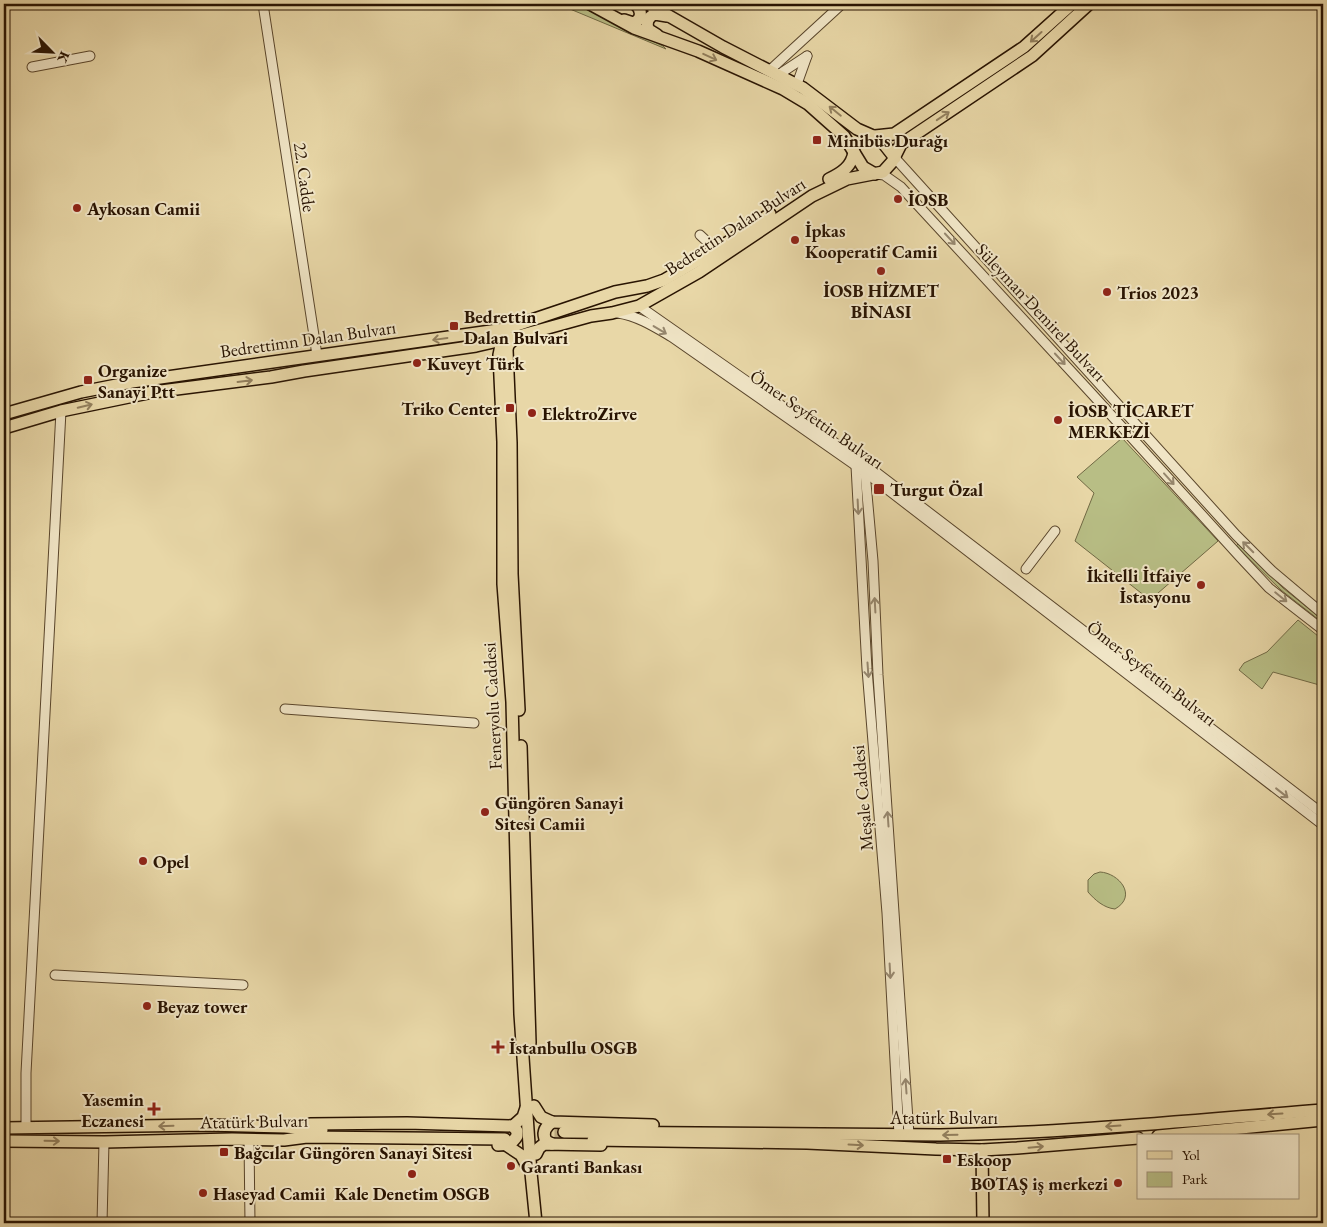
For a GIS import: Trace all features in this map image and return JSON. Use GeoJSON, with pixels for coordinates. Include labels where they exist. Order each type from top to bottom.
{"type":"FeatureCollection","features":[{"type":"Feature","properties":{"kind":"main road","name":"Süleyman Demirel Bulvarı"},"geometry":{"type":"LineString","coordinates":[[590,4],[634,28],[665,39],[782,89],[808,104],[844,136],[863,167],[875,174]]}},
{"type":"Feature","properties":{"kind":"main road"},"geometry":{"type":"LineString","coordinates":[[611,14],[628,22],[636,22],[641,16],[640,10],[635,4]]}},
{"type":"Feature","properties":{"kind":"main road","name":"Süleyman Demirel Bulvarı"},"geometry":{"type":"LineString","coordinates":[[648,4],[723,47],[797,84],[820,99],[857,129],[880,139],[894,158]]}},
{"type":"Feature","properties":{"kind":"main road"},"geometry":{"type":"LineString","coordinates":[[875,136],[894,134],[943,102],[1024,47],[1072,4]]}},
{"type":"Feature","properties":{"kind":"main road"},"geometry":{"type":"LineString","coordinates":[[875,174],[886,170],[901,144],[1032,56],[1089,4]]}},
{"type":"Feature","properties":{"kind":"main road"},"geometry":{"type":"LineString","coordinates":[[665,39],[649,30],[648,20],[655,14],[676,19]]}},
{"type":"Feature","properties":{"kind":"main road","name":"Bedrettin Dalan Bulvarı"},"geometry":{"type":"LineString","coordinates":[[615,292],[647,286],[664,280],[716,250],[791,201],[843,172],[853,159],[854,152]]}},
{"type":"Feature","properties":{"kind":"main road","name":"Bedrettin Dalan Bulvarı"},"geometry":{"type":"LineString","coordinates":[[615,312],[639,306],[699,272],[812,196],[847,179],[875,174]]}},
{"type":"Feature","properties":{"kind":"main road","name":"Bedrettimn Dalan Bulvarı"},"geometry":{"type":"LineString","coordinates":[[4,428],[60,411],[152,392],[271,377],[476,346],[615,292]]}},
{"type":"Feature","properties":{"kind":"main road"},"geometry":{"type":"LineString","coordinates":[[615,312],[610,310],[607,298],[615,292],[631,299],[639,306]]}},
{"type":"Feature","properties":{"kind":"main road"},"geometry":{"type":"LineString","coordinates":[[586,302],[593,302],[598,306],[599,311],[596,315]]}},
{"type":"Feature","properties":{"kind":"main road","name":"Bedrettimn Dalan Bulvarı"},"geometry":{"type":"LineString","coordinates":[[4,414],[82,392],[132,382],[317,355],[504,334],[515,337],[596,315],[615,312]]}},
{"type":"Feature","properties":{"kind":"main road","name":"Feneryolu Caddesi"},"geometry":{"type":"LineString","coordinates":[[504,334],[499,358],[503,442],[503,584],[512,702],[516,971],[542,1223]]}},
{"type":"Feature","properties":{"kind":"main road","name":"Feneryolu Caddesi"},"geometry":{"type":"LineString","coordinates":[[515,337],[508,345],[507,350],[512,442],[512,574],[519,701],[531,1173],[536,1223]]}},
{"type":"Feature","properties":{"kind":"main road"},"geometry":{"type":"LineString","coordinates":[[476,346],[485,345],[496,352],[499,358]]}},
{"type":"Feature","properties":{"kind":"main road"},"geometry":{"type":"LineString","coordinates":[[531,1173],[507,1136],[524,1117],[530,1106],[542,1117],[552,1122],[748,1127],[782,1133]]}},
{"type":"Feature","properties":{"kind":"main road","name":"Atatürk Bulvarı"},"geometry":{"type":"LineString","coordinates":[[559,1138],[782,1133],[904,1135],[1043,1132],[1323,1110]]}},
{"type":"Feature","properties":{"kind":"main road"},"geometry":{"type":"LineString","coordinates":[[1179,1134],[1323,1120]]}},
{"type":"Feature","properties":{"kind":"main road"},"geometry":{"type":"LineString","coordinates":[[552,1122],[546,1127],[544,1134],[546,1141],[559,1138]]}},
{"type":"Feature","properties":{"kind":"main road","name":"Atatürk Bulvarı"},"geometry":{"type":"LineString","coordinates":[[4,1128],[205,1125],[285,1127],[317,1124],[407,1123],[507,1136]]}},
{"type":"Feature","properties":{"kind":"main road"},"geometry":{"type":"LineString","coordinates":[[898,1147],[904,1135]]}},
{"type":"Feature","properties":{"kind":"main road","name":"Atatürk Bulvarı"},"geometry":{"type":"LineString","coordinates":[[4,1141],[284,1140],[306,1143],[392,1146],[507,1136]]}},
{"type":"Feature","properties":{"kind":"main road"},"geometry":{"type":"LineString","coordinates":[[536,1154],[542,1145],[559,1138]]}},
{"type":"Feature","properties":{"kind":"main road","name":"Atatürk Bulvarı"},"geometry":{"type":"LineString","coordinates":[[559,1138],[771,1148],[808,1143],[982,1150],[1137,1138]]}},
{"type":"Feature","properties":{"kind":"main road"},"geometry":{"type":"LineString","coordinates":[[982,1150],[983,1223]]}},
{"type":"Feature","properties":{"kind":"street","name":"22. Cadde"},"geometry":{"type":"LineString","coordinates":[[263,4],[317,355]]}},
{"type":"Feature","properties":{"kind":"street"},"geometry":{"type":"LineString","coordinates":[[774,72],[842,4]]}},
{"type":"Feature","properties":{"kind":"street"},"geometry":{"type":"LineString","coordinates":[[32,67],[90,56]]}},
{"type":"Feature","properties":{"kind":"street"},"geometry":{"type":"LineString","coordinates":[[774,72],[807,56],[797,84]]}},
{"type":"Feature","properties":{"kind":"street","name":"Süleyman Demirel Bulvarı"},"geometry":{"type":"LineString","coordinates":[[894,158],[1236,535],[1272,571],[1323,614]]}},
{"type":"Feature","properties":{"kind":"street","name":"Süleyman Demirel Bulvarı"},"geometry":{"type":"LineString","coordinates":[[875,174],[884,175],[901,187],[1269,588],[1323,630]]}},
{"type":"Feature","properties":{"kind":"street"},"geometry":{"type":"LineString","coordinates":[[700,235],[716,250]]}},
{"type":"Feature","properties":{"kind":"street","name":"Ömer Seyfettin Bulvarı"},"geometry":{"type":"LineString","coordinates":[[639,306],[858,463],[1323,814]]}},
{"type":"Feature","properties":{"kind":"street","name":"Ömer Seyfettin Bulvarı"},"geometry":{"type":"LineString","coordinates":[[615,312],[638,318],[664,332],[858,463]]}},
{"type":"Feature","properties":{"kind":"street"},"geometry":{"type":"LineString","coordinates":[[26,1128],[26,1073],[60,411]]}},
{"type":"Feature","properties":{"kind":"street","name":"Meşale Caddesi"},"geometry":{"type":"LineString","coordinates":[[858,463],[867,669],[904,1135]]}},
{"type":"Feature","properties":{"kind":"street","name":"Ömer Seyfettin Bulvarı"},"geometry":{"type":"LineString","coordinates":[[866,469],[1323,825]]}},
{"type":"Feature","properties":{"kind":"street","name":"Meşale Caddesi"},"geometry":{"type":"LineString","coordinates":[[866,469],[873,561],[904,1135]]}},
{"type":"Feature","properties":{"kind":"street"},"geometry":{"type":"LineString","coordinates":[[1026,569],[1055,531]]}},
{"type":"Feature","properties":{"kind":"street"},"geometry":{"type":"LineString","coordinates":[[285,709],[474,723]]}},
{"type":"Feature","properties":{"kind":"street"},"geometry":{"type":"LineString","coordinates":[[56,975],[243,985]]}},
{"type":"Feature","properties":{"kind":"street"},"geometry":{"type":"LineString","coordinates":[[249,1140],[250,1223]]}},
{"type":"Feature","properties":{"kind":"street"},"geometry":{"type":"LineString","coordinates":[[102,1223],[104,1142]]}},
{"type":"Feature","properties":{"kind":"green space"},"geometry":{"type":"Polygon","coordinates":[[[558,4],[575,4],[666,49],[558,4]]]}},
{"type":"Feature","properties":{"kind":"green space"},"geometry":{"type":"Polygon","coordinates":[[[1122,438],[1218,541],[1150,600],[1075,541],[1094,493],[1077,477],[1122,438]]]}},
{"type":"Feature","properties":{"kind":"green space"},"geometry":{"type":"Polygon","coordinates":[[[1239,543],[1283,588],[1323,620],[1323,623],[1281,590],[1236,546],[1239,543]]]}},
{"type":"Feature","properties":{"kind":"green space"},"geometry":{"type":"Polygon","coordinates":[[[1298,620],[1323,640],[1323,686],[1273,672],[1262,689],[1239,670],[1244,663],[1267,652],[1298,620]]]}},
{"type":"Feature","properties":{"kind":"green space"},"geometry":{"type":"Polygon","coordinates":[[[1100,872],[1114,876],[1123,886],[1125,898],[1122,904],[1115,909],[1100,903],[1088,892],[1088,880],[1094,874],[1100,872]]]}},
{"type":"Feature","properties":{"kind":"tunnel"},"geometry":{"type":"LineString","coordinates":[[505,1132],[564,1132]]}},
{"type":"Feature","properties":{"kind":"place","name":"Minibüs Durağı"},"geometry":{"type":"Point","coordinates":[817,140]}},
{"type":"Feature","properties":{"kind":"place","name":"İOSB"},"geometry":{"type":"Point","coordinates":[898,199]}},
{"type":"Feature","properties":{"kind":"place","name":"Aykosan Camii"},"geometry":{"type":"Point","coordinates":[77,208]}},
{"type":"Feature","properties":{"kind":"place","name":"İpkas Kooperatif Camii"},"geometry":{"type":"Point","coordinates":[795,240]}},
{"type":"Feature","properties":{"kind":"place","name":"İOSB HİZMET BİNASI"},"geometry":{"type":"Point","coordinates":[881,271]}},
{"type":"Feature","properties":{"kind":"place","name":"Trios 2023"},"geometry":{"type":"Point","coordinates":[1107,292]}},
{"type":"Feature","properties":{"kind":"place","name":"Bedrettin Dalan Bulvari"},"geometry":{"type":"Point","coordinates":[454,326]}},
{"type":"Feature","properties":{"kind":"place","name":"Kuveyt Türk"},"geometry":{"type":"Point","coordinates":[417,363]}},
{"type":"Feature","properties":{"kind":"place","name":"Organize Sanayi Ptt"},"geometry":{"type":"Point","coordinates":[88,380]}},
{"type":"Feature","properties":{"kind":"place","name":"Triko Center"},"geometry":{"type":"Point","coordinates":[510,408]}},
{"type":"Feature","properties":{"kind":"place","name":"ElektroZirve"},"geometry":{"type":"Point","coordinates":[532,413]}},
{"type":"Feature","properties":{"kind":"place","name":"İOSB TİCARET MERKEZİ"},"geometry":{"type":"Point","coordinates":[1058,420]}},
{"type":"Feature","properties":{"kind":"place","name":"Turgut Özal"},"geometry":{"type":"Point","coordinates":[879,489]}},
{"type":"Feature","properties":{"kind":"place","name":"İkitelli İtfaiye İstasyonu"},"geometry":{"type":"Point","coordinates":[1201,585]}},
{"type":"Feature","properties":{"kind":"place","name":"Güngören Sanayi Sitesi Camii"},"geometry":{"type":"Point","coordinates":[485,812]}},
{"type":"Feature","properties":{"kind":"place","name":"Opel"},"geometry":{"type":"Point","coordinates":[143,861]}},
{"type":"Feature","properties":{"kind":"place","name":"Beyaz tower"},"geometry":{"type":"Point","coordinates":[147,1006]}},
{"type":"Feature","properties":{"kind":"place","name":"İstanbullu OSGB"},"geometry":{"type":"Point","coordinates":[498,1047]}},
{"type":"Feature","properties":{"kind":"place","name":"Yasemin Eczanesi"},"geometry":{"type":"Point","coordinates":[154,1109]}},
{"type":"Feature","properties":{"kind":"place","name":"Bağcılar Güngören Sanayi Sitesi"},"geometry":{"type":"Point","coordinates":[224,1152]}},
{"type":"Feature","properties":{"kind":"place","name":"Eskoop"},"geometry":{"type":"Point","coordinates":[947,1159]}},
{"type":"Feature","properties":{"kind":"place","name":"Garanti Bankası"},"geometry":{"type":"Point","coordinates":[511,1166]}},
{"type":"Feature","properties":{"kind":"place","name":"Kale Denetim OSGB"},"geometry":{"type":"Point","coordinates":[412,1174]}},
{"type":"Feature","properties":{"kind":"place","name":"BOTAŞ iş merkezi"},"geometry":{"type":"Point","coordinates":[1118,1183]}},
{"type":"Feature","properties":{"kind":"place","name":"Haseyad Camii"},"geometry":{"type":"Point","coordinates":[203,1193]}}]}
